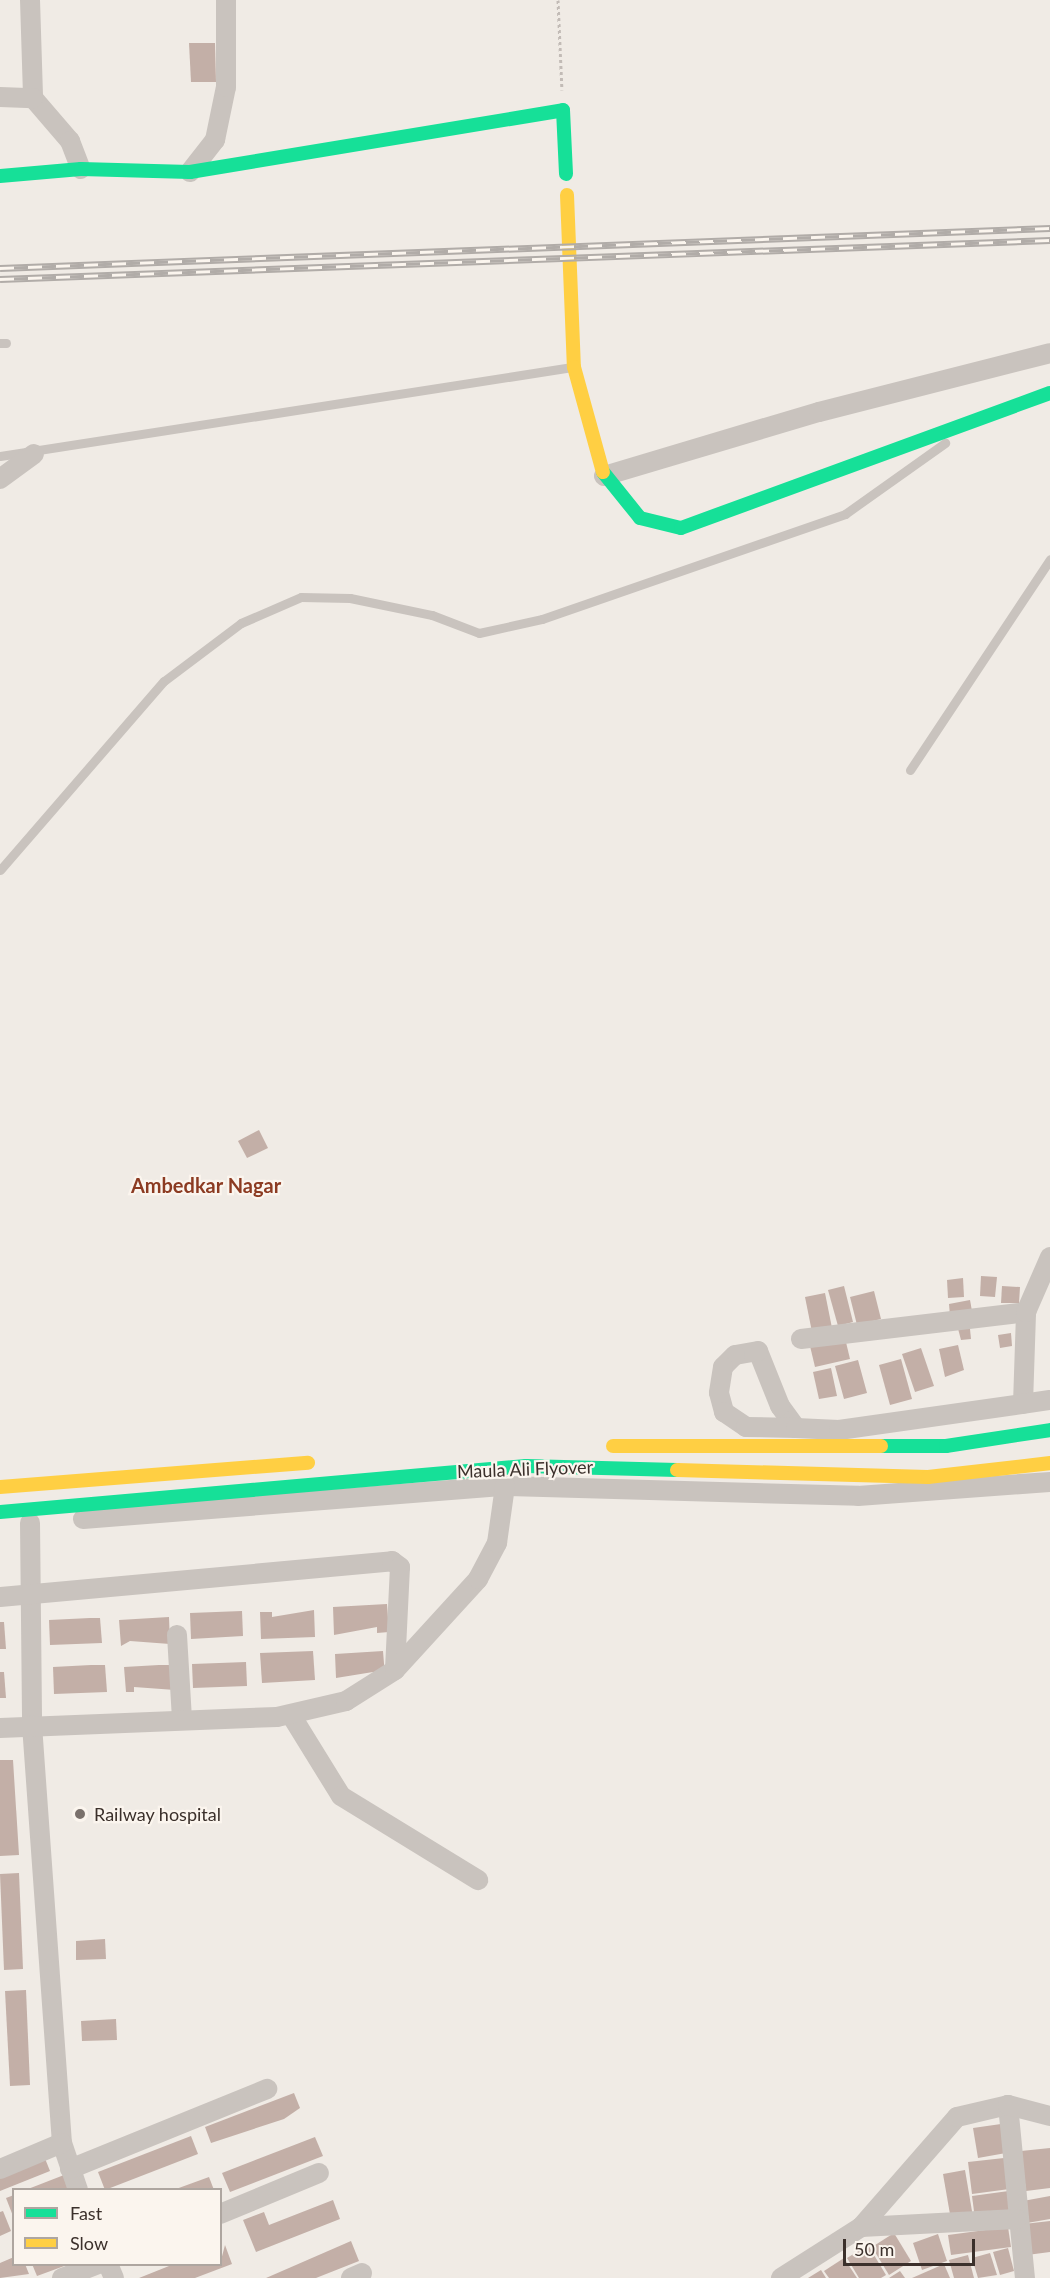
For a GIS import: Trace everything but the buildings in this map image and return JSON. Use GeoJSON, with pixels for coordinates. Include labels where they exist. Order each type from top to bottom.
{"type":"FeatureCollection","features":[{"type":"Feature","properties":{"kind":"main road"},"geometry":{"type":"LineString","coordinates":[[0,176],[81,169],[190,172],[563,110],[566,174]]}},
{"type":"Feature","properties":{"kind":"main road"},"geometry":{"type":"LineString","coordinates":[[567,195],[574,367],[604,476],[640,518],[681,528],[1050,393]]}},
{"type":"Feature","properties":{"kind":"main road","name":"Maula Ali Flyover"},"geometry":{"type":"LineString","coordinates":[[594,1446],[946,1446],[1050,1430]]}},
{"type":"Feature","properties":{"kind":"main road"},"geometry":{"type":"LineString","coordinates":[[0,1488],[322,1462]]}},
{"type":"Feature","properties":{"kind":"main road","name":"Maula Ali Flyover"},"geometry":{"type":"LineString","coordinates":[[0,1512],[526,1466],[928,1477],[1050,1463]]}},
{"type":"Feature","properties":{"kind":"street"},"geometry":{"type":"LineString","coordinates":[[30,0],[33,98],[70,141],[81,169]]}},
{"type":"Feature","properties":{"kind":"street"},"geometry":{"type":"LineString","coordinates":[[190,172],[215,140],[226,87],[226,0]]}},
{"type":"Feature","properties":{"kind":"street"},"geometry":{"type":"LineString","coordinates":[[0,97],[33,98]]}},
{"type":"Feature","properties":{"kind":"street"},"geometry":{"type":"LineString","coordinates":[[604,476],[819,412],[1050,353]]}},
{"type":"Feature","properties":{"kind":"street"},"geometry":{"type":"LineString","coordinates":[[0,479],[34,454]]}},
{"type":"Feature","properties":{"kind":"street"},"geometry":{"type":"LineString","coordinates":[[1023,1404],[1026,1312],[1050,1257]]}},
{"type":"Feature","properties":{"kind":"street"},"geometry":{"type":"LineString","coordinates":[[801,1339],[1026,1312]]}},
{"type":"Feature","properties":{"kind":"street"},"geometry":{"type":"LineString","coordinates":[[796,1428],[780,1406],[758,1351],[735,1355],[718,1380],[724,1412],[746,1426],[839,1430],[1050,1400]]}},
{"type":"Feature","properties":{"kind":"street"},"geometry":{"type":"LineString","coordinates":[[0,1526],[505,1486],[858,1496],[1050,1482]]}},
{"type":"Feature","properties":{"kind":"street"},"geometry":{"type":"LineString","coordinates":[[0,1728],[182,1718],[291,1715],[346,1701],[395,1670],[447,1617],[492,1557],[505,1486]]}},
{"type":"Feature","properties":{"kind":"street"},"geometry":{"type":"LineString","coordinates":[[30,1523],[27,1598],[32,1725],[62,2143],[77,2188]]}},
{"type":"Feature","properties":{"kind":"street"},"geometry":{"type":"LineString","coordinates":[[0,1597],[27,1598],[392,1561],[399,1567],[395,1670]]}},
{"type":"Feature","properties":{"kind":"street"},"geometry":{"type":"LineString","coordinates":[[177,1635],[182,1718]]}},
{"type":"Feature","properties":{"kind":"street"},"geometry":{"type":"LineString","coordinates":[[291,1715],[341,1796],[478,1880]]}},
{"type":"Feature","properties":{"kind":"street"},"geometry":{"type":"LineString","coordinates":[[70,2169],[267,2089]]}},
{"type":"Feature","properties":{"kind":"street"},"geometry":{"type":"LineString","coordinates":[[781,2278],[861,2227],[942,2129],[957,2117],[1008,2105],[1050,2116]]}},
{"type":"Feature","properties":{"kind":"street"},"geometry":{"type":"LineString","coordinates":[[1008,2105],[1022,2213],[1017,2219],[1020,2276]]}},
{"type":"Feature","properties":{"kind":"street"},"geometry":{"type":"LineString","coordinates":[[0,2169],[62,2143]]}},
{"type":"Feature","properties":{"kind":"street"},"geometry":{"type":"LineString","coordinates":[[222,2213],[319,2173]]}},
{"type":"Feature","properties":{"kind":"street"},"geometry":{"type":"LineString","coordinates":[[861,2227],[1017,2219]]}},
{"type":"Feature","properties":{"kind":"street"},"geometry":{"type":"LineString","coordinates":[[62,2278],[95,2266]]}},
{"type":"Feature","properties":{"kind":"lane"},"geometry":{"type":"LineString","coordinates":[[0,456],[34,454],[574,367]]}},
{"type":"Feature","properties":{"kind":"lane"},"geometry":{"type":"LineString","coordinates":[[0,870],[164,681],[241,623],[302,597],[350,597],[432,615],[479,633],[542,618],[845,514],[976,419]]}},
{"type":"Feature","properties":{"kind":"lane"},"geometry":{"type":"LineString","coordinates":[[910,770],[1050,559]]}},
{"type":"Feature","properties":{"kind":"path"},"geometry":{"type":"LineString","coordinates":[[558,0],[563,110]]}},
{"type":"Feature","properties":{"kind":"railway"},"geometry":{"type":"LineString","coordinates":[[0,268],[1050,228]]}},
{"type":"Feature","properties":{"kind":"railway"},"geometry":{"type":"LineString","coordinates":[[0,279],[1050,240]]}},
{"type":"Feature","properties":{"kind":"traffic: fast"},"geometry":{"type":"LineString","coordinates":[[0,176],[81,169],[190,172],[563,110],[566,174]]}},
{"type":"Feature","properties":{"kind":"traffic: fast"},"geometry":{"type":"LineString","coordinates":[[603,472],[640,518],[681,528],[1050,393]]}},
{"type":"Feature","properties":{"kind":"traffic: fast"},"geometry":{"type":"LineString","coordinates":[[881,1446],[946,1446],[1050,1430]]}},
{"type":"Feature","properties":{"kind":"traffic: fast"},"geometry":{"type":"LineString","coordinates":[[0,1512],[526,1466],[677,1470]]}},
{"type":"Feature","properties":{"kind":"traffic: slow"},"geometry":{"type":"LineString","coordinates":[[567,195],[574,367],[603,472]]}},
{"type":"Feature","properties":{"kind":"traffic: slow"},"geometry":{"type":"LineString","coordinates":[[613,1446],[881,1446]]}},
{"type":"Feature","properties":{"kind":"traffic: slow"},"geometry":{"type":"LineString","coordinates":[[0,1487],[308,1463]]}},
{"type":"Feature","properties":{"kind":"traffic: slow"},"geometry":{"type":"LineString","coordinates":[[677,1470],[928,1477],[1050,1463]]}},
{"type":"Feature","properties":{"kind":"place","name":"Railway hospital"},"geometry":{"type":"Point","coordinates":[80,1814]}},
{"type":"Feature","properties":{"kind":"district","name":"Ambedkar Nagar"},"geometry":{"type":"Point","coordinates":[206,1185]}}]}
